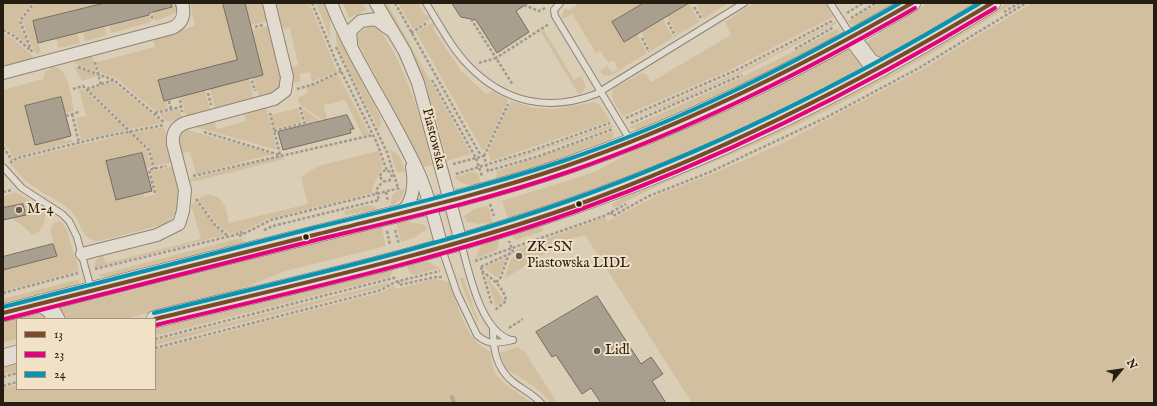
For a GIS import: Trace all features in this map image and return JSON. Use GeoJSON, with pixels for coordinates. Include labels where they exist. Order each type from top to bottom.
{"type":"FeatureCollection","features":[{"type":"Feature","properties":{"kind":"street"},"geometry":{"type":"LineString","coordinates":[[3,73],[175,26],[183,18],[182,3]]}},
{"type":"Feature","properties":{"kind":"street"},"geometry":{"type":"LineString","coordinates":[[82,254],[157,235],[176,226],[181,221],[184,211],[185,190],[173,136],[177,128],[185,123],[278,97],[287,87],[287,77],[269,3]]}},
{"type":"Feature","properties":{"kind":"street","name":"Piastowska"},"geometry":{"type":"LineString","coordinates":[[331,3],[352,49],[422,182],[442,247]]}},
{"type":"Feature","properties":{"kind":"street","name":"Piastowska"},"geometry":{"type":"LineString","coordinates":[[376,3],[398,38],[411,64],[421,90],[461,242]]}},
{"type":"Feature","properties":{"kind":"street"},"geometry":{"type":"LineString","coordinates":[[3,313],[40,303],[88,279],[391,218],[565,166],[631,142],[728,102],[797,68],[912,3]]}},
{"type":"Feature","properties":{"kind":"street"},"geometry":{"type":"LineString","coordinates":[[156,319],[399,265],[442,247],[498,231],[579,204],[663,171],[777,121],[882,68],[992,3]]}},
{"type":"Feature","properties":{"kind":"street","name":"Piastowska"},"geometry":{"type":"LineString","coordinates":[[352,49],[349,38],[350,31],[357,24],[366,19],[371,18],[382,22],[398,38]]}},
{"type":"Feature","properties":{"kind":"street"},"geometry":{"type":"LineString","coordinates":[[852,38],[870,62],[882,68]]}},
{"type":"Feature","properties":{"kind":"street","name":"Piastowska"},"geometry":{"type":"LineString","coordinates":[[391,218],[404,209],[412,191],[414,180],[411,160]]}},
{"type":"Feature","properties":{"kind":"street"},"geometry":{"type":"LineString","coordinates":[[40,303],[50,309],[55,318]]}},
{"type":"Feature","properties":{"kind":"street"},"geometry":{"type":"LineString","coordinates":[[3,358],[16,354]]}},
{"type":"Feature","properties":{"kind":"lane"},"geometry":{"type":"LineString","coordinates":[[426,3],[468,65],[486,81],[512,96],[532,102],[554,103],[579,99],[601,91],[744,3]]}},
{"type":"Feature","properties":{"kind":"lane"},"geometry":{"type":"LineString","coordinates":[[560,3],[554,10],[557,19],[631,142]]}},
{"type":"Feature","properties":{"kind":"lane"},"geometry":{"type":"LineString","coordinates":[[830,3],[852,38]]}},
{"type":"Feature","properties":{"kind":"lane"},"geometry":{"type":"LineString","coordinates":[[3,168],[22,188],[62,214],[69,221],[75,231],[88,279]]}},
{"type":"Feature","properties":{"kind":"lane"},"geometry":{"type":"LineString","coordinates":[[442,247],[457,293],[474,331],[482,340],[493,344],[513,340],[500,335],[488,321],[478,298],[461,242]]}},
{"type":"Feature","properties":{"kind":"lane"},"geometry":{"type":"LineString","coordinates":[[493,328],[493,344],[500,369],[512,382],[541,403]]}},
{"type":"Feature","properties":{"kind":"path"},"geometry":{"type":"LineString","coordinates":[[32,52],[20,21],[34,3]]}},
{"type":"Feature","properties":{"kind":"path"},"geometry":{"type":"LineString","coordinates":[[312,3],[341,71],[382,153],[387,171],[391,177]]}},
{"type":"Feature","properties":{"kind":"path"},"geometry":{"type":"LineString","coordinates":[[395,3],[481,156],[484,156],[488,171],[539,156],[748,72]]}},
{"type":"Feature","properties":{"kind":"path"},"geometry":{"type":"LineString","coordinates":[[790,52],[840,20],[863,3]]}},
{"type":"Feature","properties":{"kind":"path"},"geometry":{"type":"LineString","coordinates":[[452,175],[620,123],[739,69],[876,3]]}},
{"type":"Feature","properties":{"kind":"path"},"geometry":{"type":"LineString","coordinates":[[524,5],[538,12],[548,6]]}},
{"type":"Feature","properties":{"kind":"path"},"geometry":{"type":"LineString","coordinates":[[149,6],[151,14]]}},
{"type":"Feature","properties":{"kind":"path"},"geometry":{"type":"LineString","coordinates":[[694,7],[702,22]]}},
{"type":"Feature","properties":{"kind":"path"},"geometry":{"type":"LineString","coordinates":[[411,33],[436,18]]}},
{"type":"Feature","properties":{"kind":"path"},"geometry":{"type":"LineString","coordinates":[[471,19],[496,58],[557,19]]}},
{"type":"Feature","properties":{"kind":"path"},"geometry":{"type":"LineString","coordinates":[[668,22],[676,38]]}},
{"type":"Feature","properties":{"kind":"path"},"geometry":{"type":"LineString","coordinates":[[3,30],[14,36],[44,62]]}},
{"type":"Feature","properties":{"kind":"path"},"geometry":{"type":"LineString","coordinates":[[642,38],[650,54]]}},
{"type":"Feature","properties":{"kind":"path"},"geometry":{"type":"LineString","coordinates":[[334,42],[384,145],[396,177],[398,188]]}},
{"type":"Feature","properties":{"kind":"path"},"geometry":{"type":"LineString","coordinates":[[92,49],[101,85]]}},
{"type":"Feature","properties":{"kind":"path"},"geometry":{"type":"LineString","coordinates":[[3,168],[12,161],[79,143],[167,124],[114,80],[73,65]]}},
{"type":"Feature","properties":{"kind":"path"},"geometry":{"type":"LineString","coordinates":[[249,71],[251,78]]}},
{"type":"Feature","properties":{"kind":"path"},"geometry":{"type":"LineString","coordinates":[[287,87],[296,90],[314,84],[341,71]]}},
{"type":"Feature","properties":{"kind":"path"},"geometry":{"type":"LineString","coordinates":[[431,79],[476,158],[503,252]]}},
{"type":"Feature","properties":{"kind":"path"},"geometry":{"type":"LineString","coordinates":[[86,89],[114,80]]}},
{"type":"Feature","properties":{"kind":"path"},"geometry":{"type":"LineString","coordinates":[[73,89],[83,86],[149,150],[154,169]]}},
{"type":"Feature","properties":{"kind":"path"},"geometry":{"type":"LineString","coordinates":[[169,100],[171,109]]}},
{"type":"Feature","properties":{"kind":"path"},"geometry":{"type":"LineString","coordinates":[[267,101],[280,155]]}},
{"type":"Feature","properties":{"kind":"path"},"geometry":{"type":"LineString","coordinates":[[154,114],[181,107]]}},
{"type":"Feature","properties":{"kind":"path"},"geometry":{"type":"LineString","coordinates":[[274,131],[305,124],[300,107]]}},
{"type":"Feature","properties":{"kind":"path"},"geometry":{"type":"LineString","coordinates":[[66,116],[79,112]]}},
{"type":"Feature","properties":{"kind":"path"},"geometry":{"type":"LineString","coordinates":[[72,114],[79,143]]}},
{"type":"Feature","properties":{"kind":"path"},"geometry":{"type":"LineString","coordinates":[[185,123],[188,127],[285,156],[373,135]]}},
{"type":"Feature","properties":{"kind":"path"},"geometry":{"type":"LineString","coordinates":[[3,147],[12,161]]}},
{"type":"Feature","properties":{"kind":"path"},"geometry":{"type":"LineString","coordinates":[[182,179],[280,155]]}},
{"type":"Feature","properties":{"kind":"path"},"geometry":{"type":"LineString","coordinates":[[449,165],[481,156]]}},
{"type":"Feature","properties":{"kind":"path"},"geometry":{"type":"LineString","coordinates":[[155,193],[148,170],[178,163]]}},
{"type":"Feature","properties":{"kind":"path"},"geometry":{"type":"LineString","coordinates":[[383,181],[381,175],[384,171],[387,171]]}},
{"type":"Feature","properties":{"kind":"path"},"geometry":{"type":"LineString","coordinates":[[391,177],[401,176]]}},
{"type":"Feature","properties":{"kind":"path"},"geometry":{"type":"LineString","coordinates":[[383,181],[388,182],[391,177]]}},
{"type":"Feature","properties":{"kind":"path"},"geometry":{"type":"LineString","coordinates":[[260,232],[273,226],[379,200],[376,190],[383,181]]}},
{"type":"Feature","properties":{"kind":"path"},"geometry":{"type":"LineString","coordinates":[[3,293],[88,279],[236,238],[271,220],[406,186]]}},
{"type":"Feature","properties":{"kind":"path"},"geometry":{"type":"LineString","coordinates":[[386,192],[399,265],[397,277],[399,285],[436,277],[447,277]]}},
{"type":"Feature","properties":{"kind":"path"},"geometry":{"type":"LineString","coordinates":[[192,194],[215,224],[228,237]]}},
{"type":"Feature","properties":{"kind":"path"},"geometry":{"type":"LineString","coordinates":[[390,245],[391,218]]}},
{"type":"Feature","properties":{"kind":"path"},"geometry":{"type":"LineString","coordinates":[[88,279],[241,232],[246,239]]}},
{"type":"Feature","properties":{"kind":"path"},"geometry":{"type":"LineString","coordinates":[[496,282],[500,279],[510,254],[513,252],[510,244]]}},
{"type":"Feature","properties":{"kind":"path"},"geometry":{"type":"LineString","coordinates":[[496,317],[481,267],[486,263],[510,254]]}},
{"type":"Feature","properties":{"kind":"path"},"geometry":{"type":"LineString","coordinates":[[399,265],[408,279]]}},
{"type":"Feature","properties":{"kind":"path"},"geometry":{"type":"LineString","coordinates":[[156,348],[375,292],[398,281],[442,270]]}},
{"type":"Feature","properties":{"kind":"path"},"geometry":{"type":"LineString","coordinates":[[482,271],[496,282],[506,301],[494,311]]}},
{"type":"Feature","properties":{"kind":"path"},"geometry":{"type":"LineString","coordinates":[[156,339],[397,277]]}},
{"type":"Feature","properties":{"kind":"path"},"geometry":{"type":"LineString","coordinates":[[3,297],[64,281]]}},
{"type":"Feature","properties":{"kind":"path"},"geometry":{"type":"LineString","coordinates":[[503,327],[510,328],[523,319]]}},
{"type":"Feature","properties":{"kind":"path"},"geometry":{"type":"LineString","coordinates":[[3,377],[16,373]]}},
{"type":"Feature","properties":{"kind":"path"},"geometry":{"type":"LineString","coordinates":[[3,386],[16,382]]}},
{"type":"Feature","properties":{"kind":"shaded area"},"geometry":{"type":"Polygon","coordinates":[[[3,3],[32,3],[18,21],[29,47],[14,34],[3,28],[3,3]]]}},
{"type":"Feature","properties":{"kind":"shaded area"},"geometry":{"type":"Polygon","coordinates":[[[36,3],[105,3],[33,21],[41,53],[37,54],[34,51],[22,21],[36,3]]]}},
{"type":"Feature","properties":{"kind":"shaded area"},"geometry":{"type":"Polygon","coordinates":[[[162,3],[178,3],[180,11],[155,21],[153,12],[162,3]]]}},
{"type":"Feature","properties":{"kind":"shaded area"},"geometry":{"type":"Polygon","coordinates":[[[190,3],[223,3],[236,55],[244,58],[159,80],[168,109],[156,112],[116,78],[99,72],[97,62],[155,47],[153,38],[195,26],[190,3]]]}},
{"type":"Feature","properties":{"kind":"shaded area"},"geometry":{"type":"Polygon","coordinates":[[[264,3],[269,21],[251,25],[245,4],[264,3]]]}},
{"type":"Feature","properties":{"kind":"shaded area"},"geometry":{"type":"Polygon","coordinates":[[[276,3],[309,3],[337,71],[312,82],[310,72],[299,74],[301,81],[294,83],[290,67],[298,65],[290,28],[283,29],[276,3]]]}},
{"type":"Feature","properties":{"kind":"shaded area"},"geometry":{"type":"Polygon","coordinates":[[[316,3],[326,3],[330,14],[330,38],[316,3]]]}},
{"type":"Feature","properties":{"kind":"shaded area"},"geometry":{"type":"Polygon","coordinates":[[[343,3],[362,3],[366,10],[349,18],[343,3]]]}},
{"type":"Feature","properties":{"kind":"shaded area"},"geometry":{"type":"Polygon","coordinates":[[[382,3],[387,3],[471,154],[447,161],[434,111],[419,70],[382,3]]]}},
{"type":"Feature","properties":{"kind":"shaded area"},"geometry":{"type":"Polygon","coordinates":[[[398,3],[418,3],[425,15],[433,17],[413,29],[398,3]]]}},
{"type":"Feature","properties":{"kind":"shaded area"},"geometry":{"type":"Polygon","coordinates":[[[580,3],[644,3],[637,34],[647,53],[610,76],[603,75],[600,71],[607,66],[612,73],[618,69],[614,61],[608,62],[600,51],[596,53],[572,14],[563,19],[562,16],[564,9],[570,10],[580,3]]]}},
{"type":"Feature","properties":{"kind":"shaded area"},"geometry":{"type":"Polygon","coordinates":[[[689,3],[699,22],[677,35],[667,16],[689,3]]]}},
{"type":"Feature","properties":{"kind":"shaded area"},"geometry":{"type":"Polygon","coordinates":[[[695,3],[728,3],[704,19],[695,3]]]}},
{"type":"Feature","properties":{"kind":"shaded area"},"geometry":{"type":"Polygon","coordinates":[[[754,3],[825,3],[833,17],[726,72],[623,116],[613,99],[612,91],[614,88],[642,73],[646,74],[651,82],[731,35],[725,22],[754,3]]]}},
{"type":"Feature","properties":{"kind":"shaded area"},"geometry":{"type":"Polygon","coordinates":[[[880,3],[895,3],[855,26],[847,22],[880,3]]]}},
{"type":"Feature","properties":{"kind":"shaded area"},"geometry":{"type":"Polygon","coordinates":[[[927,3],[977,3],[883,58],[877,58],[867,44],[868,41],[927,3]]]}},
{"type":"Feature","properties":{"kind":"shaded area"},"geometry":{"type":"Polygon","coordinates":[[[1007,3],[1014,3],[923,58],[860,93],[765,140],[632,198],[614,208],[612,204],[630,193],[756,140],[825,108],[904,65],[1007,3]]]}},
{"type":"Feature","properties":{"kind":"shaded area"},"geometry":{"type":"Polygon","coordinates":[[[1032,3],[1154,3],[1154,403],[692,403],[585,235],[563,242],[504,279],[511,259],[517,253],[516,250],[605,217],[608,221],[658,195],[717,172],[785,142],[921,70],[1032,3]]]}},
{"type":"Feature","properties":{"kind":"shaded area"},"geometry":{"type":"Polygon","coordinates":[[[149,15],[151,22],[111,33],[109,25],[149,15]]]}},
{"type":"Feature","properties":{"kind":"shaded area"},"geometry":{"type":"Polygon","coordinates":[[[663,19],[673,38],[651,51],[641,32],[663,19]]]}},
{"type":"Feature","properties":{"kind":"shaded area"},"geometry":{"type":"Polygon","coordinates":[[[435,21],[433,29],[462,72],[486,94],[492,91],[508,100],[485,149],[482,150],[416,32],[435,21]]]}},
{"type":"Feature","properties":{"kind":"shaded area"},"geometry":{"type":"Polygon","coordinates":[[[835,22],[837,23],[745,71],[680,100],[626,121],[741,71],[835,22]]]}},
{"type":"Feature","properties":{"kind":"shaded area"},"geometry":{"type":"Polygon","coordinates":[[[104,26],[107,35],[85,41],[83,32],[104,26]]]}},
{"type":"Feature","properties":{"kind":"shaded area"},"geometry":{"type":"Polygon","coordinates":[[[270,26],[281,66],[281,82],[279,88],[275,92],[259,98],[253,77],[263,74],[252,30],[270,26]]]}},
{"type":"Feature","properties":{"kind":"shaded area"},"geometry":{"type":"Polygon","coordinates":[[[369,26],[377,27],[399,63],[418,113],[432,165],[424,167],[358,43],[358,34],[369,26]]]}},
{"type":"Feature","properties":{"kind":"shaded area"},"geometry":{"type":"Polygon","coordinates":[[[336,28],[349,58],[380,116],[381,123],[379,130],[339,51],[336,41],[336,28]]]}},
{"type":"Feature","properties":{"kind":"shaded area"},"geometry":{"type":"Polygon","coordinates":[[[838,28],[839,31],[836,37],[738,86],[689,109],[638,130],[629,127],[735,80],[838,28]]]}},
{"type":"Feature","properties":{"kind":"shaded area"},"geometry":{"type":"Polygon","coordinates":[[[544,30],[574,80],[581,76],[586,86],[583,92],[579,95],[541,32],[544,30]]]}},
{"type":"Feature","properties":{"kind":"shaded area"},"geometry":{"type":"Polygon","coordinates":[[[3,33],[12,38],[35,58],[3,66],[3,33]]]}},
{"type":"Feature","properties":{"kind":"shaded area"},"geometry":{"type":"Polygon","coordinates":[[[77,33],[80,43],[59,48],[56,38],[77,33]]]}},
{"type":"Feature","properties":{"kind":"shaded area"},"geometry":{"type":"Polygon","coordinates":[[[848,49],[852,50],[864,69],[777,113],[701,147],[573,197],[508,219],[502,201],[595,172],[644,145],[738,106],[848,49]]]}},
{"type":"Feature","properties":{"kind":"shaded area"},"geometry":{"type":"Polygon","coordinates":[[[92,53],[96,72],[74,63],[77,58],[92,53]]]}},
{"type":"Feature","properties":{"kind":"shaded area"},"geometry":{"type":"Polygon","coordinates":[[[74,66],[97,75],[97,76],[82,81],[74,66]]]}},
{"type":"Feature","properties":{"kind":"shaded area"},"geometry":{"type":"Polygon","coordinates":[[[52,67],[58,68],[66,77],[69,84],[74,111],[65,113],[61,97],[25,106],[35,145],[63,137],[65,141],[72,139],[73,142],[13,157],[3,141],[3,90],[43,79],[45,72],[52,67]]]}},
{"type":"Feature","properties":{"kind":"shaded area"},"geometry":{"type":"Polygon","coordinates":[[[338,74],[370,135],[363,136],[345,100],[324,105],[327,120],[324,121],[299,104],[298,98],[308,93],[306,88],[338,74]]]}},
{"type":"Feature","properties":{"kind":"shaded area"},"geometry":{"type":"Polygon","coordinates":[[[249,79],[254,99],[215,109],[210,89],[249,79]]]}},
{"type":"Feature","properties":{"kind":"shaded area"},"geometry":{"type":"Polygon","coordinates":[[[113,82],[163,123],[130,129],[89,90],[113,82]]]}},
{"type":"Feature","properties":{"kind":"shaded area"},"geometry":{"type":"Polygon","coordinates":[[[83,89],[127,130],[81,140],[76,118],[86,116],[79,90],[83,89]]]}},
{"type":"Feature","properties":{"kind":"shaded area"},"geometry":{"type":"Polygon","coordinates":[[[205,90],[210,111],[186,117],[181,96],[205,90]]]}},
{"type":"Feature","properties":{"kind":"shaded area"},"geometry":{"type":"Polygon","coordinates":[[[511,101],[534,108],[555,109],[594,102],[601,106],[610,121],[491,161],[488,152],[511,101]]]}},
{"type":"Feature","properties":{"kind":"shaded area"},"geometry":{"type":"Polygon","coordinates":[[[266,106],[277,150],[193,126],[214,120],[217,129],[246,121],[244,112],[266,106]]]}},
{"type":"Feature","properties":{"kind":"shaded area"},"geometry":{"type":"Polygon","coordinates":[[[298,108],[302,122],[275,129],[271,115],[298,108]]]}},
{"type":"Feature","properties":{"kind":"shaded area"},"geometry":{"type":"Polygon","coordinates":[[[302,108],[321,121],[307,125],[302,108]]]}},
{"type":"Feature","properties":{"kind":"shaded area"},"geometry":{"type":"Polygon","coordinates":[[[179,109],[182,118],[168,122],[159,114],[179,109]]]}},
{"type":"Feature","properties":{"kind":"shaded area"},"geometry":{"type":"Polygon","coordinates":[[[612,125],[613,127],[492,167],[492,166],[612,125]]]}},
{"type":"Feature","properties":{"kind":"shaded area"},"geometry":{"type":"Polygon","coordinates":[[[164,127],[173,162],[154,166],[150,148],[133,133],[164,127]]]}},
{"type":"Feature","properties":{"kind":"shaded area"},"geometry":{"type":"Polygon","coordinates":[[[184,129],[274,154],[196,174],[190,151],[180,154],[178,144],[179,137],[181,131],[184,129]]]}},
{"type":"Feature","properties":{"kind":"shaded area"},"geometry":{"type":"Polygon","coordinates":[[[614,131],[613,138],[602,145],[496,180],[497,171],[614,131]]]}},
{"type":"Feature","properties":{"kind":"shaded area"},"geometry":{"type":"Polygon","coordinates":[[[130,133],[147,150],[152,167],[146,168],[142,153],[107,161],[143,193],[145,197],[157,194],[151,172],[174,166],[179,191],[178,207],[170,220],[162,225],[99,241],[93,240],[89,238],[82,230],[72,212],[64,205],[29,183],[11,165],[17,160],[130,133]]]}},
{"type":"Feature","properties":{"kind":"shaded area"},"geometry":{"type":"Polygon","coordinates":[[[389,149],[399,155],[405,171],[397,173],[389,149]]]}},
{"type":"Feature","properties":{"kind":"shaded area"},"geometry":{"type":"Polygon","coordinates":[[[378,151],[383,166],[372,189],[373,193],[268,219],[245,230],[229,234],[217,224],[198,199],[208,194],[218,197],[225,206],[229,223],[308,204],[301,177],[318,166],[378,151]]]}},
{"type":"Feature","properties":{"kind":"shaded area"},"geometry":{"type":"Polygon","coordinates":[[[280,156],[285,159],[196,181],[191,182],[190,179],[280,156]]]}},
{"type":"Feature","properties":{"kind":"shaded area"},"geometry":{"type":"Polygon","coordinates":[[[472,172],[478,174],[481,184],[466,184],[460,182],[454,177],[472,172]]]}},
{"type":"Feature","properties":{"kind":"shaded area"},"geometry":{"type":"Polygon","coordinates":[[[405,189],[401,199],[391,207],[391,199],[395,192],[405,189]]]}},
{"type":"Feature","properties":{"kind":"shaded area"},"geometry":{"type":"Polygon","coordinates":[[[16,192],[45,210],[43,226],[36,234],[32,235],[3,212],[3,196],[16,192]]]}},
{"type":"Feature","properties":{"kind":"shaded area"},"geometry":{"type":"Polygon","coordinates":[[[195,201],[214,225],[225,235],[94,268],[96,260],[103,255],[106,263],[201,239],[191,205],[195,201]]]}},
{"type":"Feature","properties":{"kind":"shaded area"},"geometry":{"type":"Polygon","coordinates":[[[370,205],[376,207],[377,210],[345,215],[344,211],[370,205]]]}},
{"type":"Feature","properties":{"kind":"shaded area"},"geometry":{"type":"Polygon","coordinates":[[[488,206],[493,223],[478,224],[467,222],[464,216],[474,209],[488,206]]]}},
{"type":"Feature","properties":{"kind":"shaded area"},"geometry":{"type":"Polygon","coordinates":[[[60,221],[67,230],[79,271],[3,291],[3,270],[13,267],[10,255],[16,253],[19,265],[57,256],[50,229],[54,223],[60,221]]]}},
{"type":"Feature","properties":{"kind":"shaded area"},"geometry":{"type":"Polygon","coordinates":[[[406,221],[425,225],[427,229],[413,238],[401,242],[396,222],[406,221]]]}},
{"type":"Feature","properties":{"kind":"shaded area"},"geometry":{"type":"Polygon","coordinates":[[[381,225],[386,246],[285,271],[239,290],[129,318],[61,318],[56,307],[381,225]]]}},
{"type":"Feature","properties":{"kind":"shaded area"},"geometry":{"type":"Polygon","coordinates":[[[542,227],[543,231],[516,240],[511,234],[542,227]]]}},
{"type":"Feature","properties":{"kind":"shaded area"},"geometry":{"type":"Polygon","coordinates":[[[241,238],[245,243],[107,278],[98,275],[241,238]]]}},
{"type":"Feature","properties":{"kind":"shaded area"},"geometry":{"type":"Polygon","coordinates":[[[498,238],[499,245],[497,250],[475,259],[481,246],[498,238]]]}},
{"type":"Feature","properties":{"kind":"shaded area"},"geometry":{"type":"Polygon","coordinates":[[[506,258],[498,278],[484,268],[486,267],[506,258]]]}},
{"type":"Feature","properties":{"kind":"shaded area"},"geometry":{"type":"Polygon","coordinates":[[[418,261],[431,263],[440,268],[414,275],[410,274],[406,264],[418,261]]]}},
{"type":"Feature","properties":{"kind":"shaded area"},"geometry":{"type":"Polygon","coordinates":[[[392,268],[393,272],[389,277],[156,336],[156,327],[392,268]]]}},
{"type":"Feature","properties":{"kind":"shaded area"},"geometry":{"type":"Polygon","coordinates":[[[463,277],[478,320],[477,322],[459,278],[463,277]]]}},
{"type":"Feature","properties":{"kind":"shaded area"},"geometry":{"type":"Polygon","coordinates":[[[487,277],[504,300],[496,307],[487,280],[487,277]]]}},
{"type":"Feature","properties":{"kind":"shaded area"},"geometry":{"type":"Polygon","coordinates":[[[80,279],[77,286],[3,305],[3,299],[80,279]]]}},
{"type":"Feature","properties":{"kind":"shaded area"},"geometry":{"type":"Polygon","coordinates":[[[435,279],[449,282],[459,311],[469,331],[482,347],[490,351],[494,372],[505,384],[532,403],[3,403],[3,388],[16,385],[16,390],[156,390],[156,350],[383,292],[394,285],[396,289],[435,279]]]}},
{"type":"Feature","properties":{"kind":"shaded area"},"geometry":{"type":"Polygon","coordinates":[[[390,282],[380,288],[156,345],[156,341],[390,282]]]}},
{"type":"Feature","properties":{"kind":"shaded area"},"geometry":{"type":"Polygon","coordinates":[[[39,311],[49,318],[16,318],[16,339],[3,342],[3,321],[39,311]]]}},
{"type":"Feature","properties":{"kind":"shaded area"},"geometry":{"type":"Polygon","coordinates":[[[517,347],[525,352],[557,403],[551,403],[535,388],[506,369],[500,353],[517,347]]]}},
{"type":"Feature","properties":{"kind":"shaded area"},"geometry":{"type":"Polygon","coordinates":[[[16,362],[16,371],[3,374],[3,365],[16,362]]]}},
{"type":"Feature","properties":{"kind":"building"},"geometry":{"type":"Polygon","coordinates":[[[105,3],[171,3],[172,7],[149,13],[149,15],[38,43],[33,21],[105,3]]]}},
{"type":"Feature","properties":{"kind":"building"},"geometry":{"type":"Polygon","coordinates":[[[223,3],[245,3],[263,75],[164,101],[158,80],[237,60],[223,3]]]}},
{"type":"Feature","properties":{"kind":"building"},"geometry":{"type":"Polygon","coordinates":[[[452,3],[528,3],[516,11],[529,32],[497,53],[476,20],[461,17],[452,3]]]}},
{"type":"Feature","properties":{"kind":"building"},"geometry":{"type":"Polygon","coordinates":[[[644,3],[689,3],[624,42],[612,22],[644,3]]]}},
{"type":"Feature","properties":{"kind":"building"},"geometry":{"type":"Polygon","coordinates":[[[61,97],[71,136],[35,145],[25,106],[61,97]]]}},
{"type":"Feature","properties":{"kind":"building"},"geometry":{"type":"Polygon","coordinates":[[[347,115],[354,129],[350,129],[351,133],[283,150],[278,132],[347,115]]]}},
{"type":"Feature","properties":{"kind":"building"},"geometry":{"type":"Polygon","coordinates":[[[142,153],[152,191],[116,200],[106,161],[142,153]]]}},
{"type":"Feature","properties":{"kind":"building"},"geometry":{"type":"Polygon","coordinates":[[[23,204],[26,215],[3,220],[3,208],[23,204]]]}},
{"type":"Feature","properties":{"kind":"building"},"geometry":{"type":"Polygon","coordinates":[[[53,244],[57,256],[3,270],[3,257],[53,244]]]}},
{"type":"Feature","properties":{"kind":"building","name":"Lidl"},"geometry":{"type":"Polygon","coordinates":[[[597,296],[641,364],[651,357],[663,374],[652,381],[666,403],[601,403],[591,388],[582,394],[556,355],[552,357],[536,332],[597,296]]]}},
{"type":"Feature","properties":{"kind":"waterway"},"geometry":{"type":"LineString","coordinates":[[452,397],[454,403]]}},
{"type":"Feature","properties":{"kind":"transit line","name":"24"},"geometry":{"type":"LineString","coordinates":[[3,307],[439,197],[563,161],[693,110],[777,70],[900,3]]}},
{"type":"Feature","properties":{"kind":"transit line","name":"13"},"geometry":{"type":"LineString","coordinates":[[3,313],[443,203],[566,166],[656,132],[743,93],[828,50],[912,3]]}},
{"type":"Feature","properties":{"kind":"transit line","name":"24"},"geometry":{"type":"LineString","coordinates":[[154,313],[416,248],[520,217],[625,180],[677,159],[781,112],[882,60],[980,3]]}},
{"type":"Feature","properties":{"kind":"transit line","name":"13"},"geometry":{"type":"LineString","coordinates":[[156,319],[418,254],[574,206],[683,163],[788,115],[891,61],[992,3]]}},
{"type":"Feature","properties":{"kind":"transit line","name":"23"},"geometry":{"type":"LineString","coordinates":[[5,319],[445,208],[568,172],[613,156],[702,119],[789,77],[915,8]]}},
{"type":"Feature","properties":{"kind":"transit line","name":"23"},"geometry":{"type":"LineString","coordinates":[[156,325],[420,260],[524,229],[576,211],[685,168],[790,120],[894,66],[995,8]]}},
{"type":"Feature","properties":{"kind":"place","name":"M-4"},"geometry":{"type":"Point","coordinates":[19,210]}},
{"type":"Feature","properties":{"kind":"place","name":"ZK-SN Piastowska LIDL"},"geometry":{"type":"Point","coordinates":[519,256]}},
{"type":"Feature","properties":{"kind":"place","name":"Lidl"},"geometry":{"type":"Point","coordinates":[597,351]}}]}
